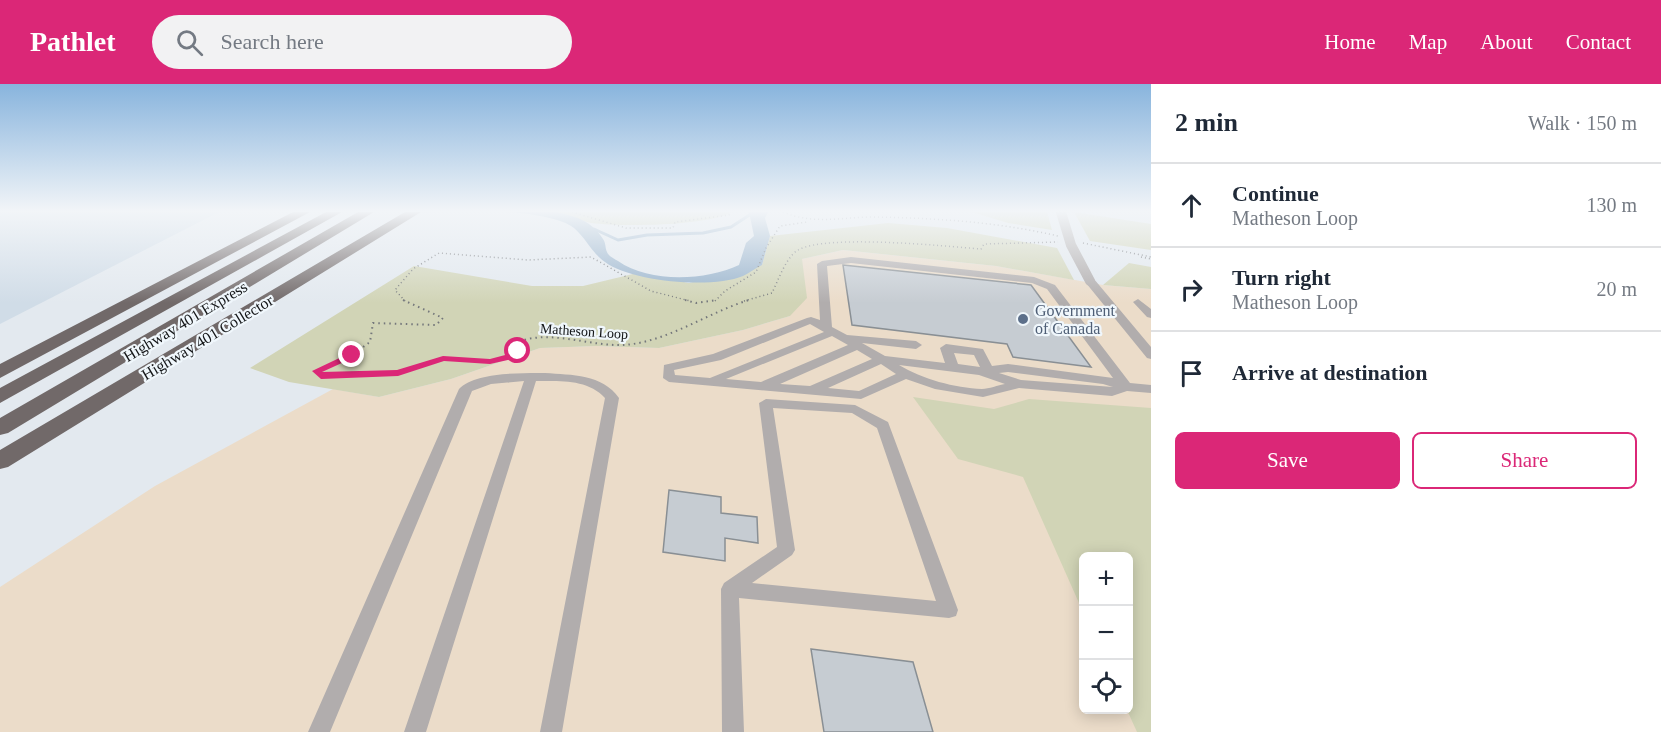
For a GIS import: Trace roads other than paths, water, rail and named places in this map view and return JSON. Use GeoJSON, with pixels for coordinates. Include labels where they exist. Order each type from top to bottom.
{"type":"FeatureCollection","features":[{"type":"Feature","properties":{"kind":"highway"},"geometry":{"type":"LineString","coordinates":[[0,372],[248,242]]}},
{"type":"Feature","properties":{"kind":"highway","name":"Highway 401 Express"},"geometry":{"type":"LineString","coordinates":[[0,397],[269,242]]}},
{"type":"Feature","properties":{"kind":"highway","name":"Highway 401 Express"},"geometry":{"type":"LineString","coordinates":[[0,428],[303,242]]}},
{"type":"Feature","properties":{"kind":"highway","name":"Highway 401 Collector"},"geometry":{"type":"LineString","coordinates":[[0,461],[366,242]]}},
{"type":"Feature","properties":{"kind":"street"},"geometry":{"type":"LineString","coordinates":[[1070,242],[1090,281],[1151,355]]}},
{"type":"Feature","properties":{"kind":"street"},"geometry":{"type":"LineString","coordinates":[[834,332],[822,264],[851,260],[1034,280],[1051,287],[1126,387]]}},
{"type":"Feature","properties":{"kind":"street"},"geometry":{"type":"LineString","coordinates":[[1138,302],[1151,315]]}},
{"type":"Feature","properties":{"kind":"street"},"geometry":{"type":"LineString","coordinates":[[905,374],[861,395],[714,380],[669,378],[668,368],[717,357],[811,320],[905,374],[935,386],[983,393],[1019,384]]}},
{"type":"Feature","properties":{"kind":"street"},"geometry":{"type":"LineString","coordinates":[[714,380],[834,332],[916,345]]}},
{"type":"Feature","properties":{"kind":"street"},"geometry":{"type":"LineString","coordinates":[[765,386],[858,345]]}},
{"type":"Feature","properties":{"kind":"street"},"geometry":{"type":"LineString","coordinates":[[953,368],[946,348],[979,352],[984,370]]}},
{"type":"Feature","properties":{"kind":"street"},"geometry":{"type":"LineString","coordinates":[[812,390],[882,359],[953,368],[984,370],[1008,368],[1104,380],[1126,387],[1151,389]]}},
{"type":"Feature","properties":{"kind":"street"},"geometry":{"type":"LineString","coordinates":[[984,370],[1019,384],[1112,393],[1126,387]]}},
{"type":"Feature","properties":{"kind":"street"},"geometry":{"type":"LineString","coordinates":[[415,732],[531,378]]}},
{"type":"Feature","properties":{"kind":"street"},"geometry":{"type":"LineString","coordinates":[[319,732],[466,389],[481,381],[531,378],[590,382],[606,390],[612,398],[551,732]]}},
{"type":"Feature","properties":{"kind":"street"},"geometry":{"type":"LineString","coordinates":[[766,403],[855,409],[883,424],[949,610],[730,589],[786,550],[766,403]]}},
{"type":"Feature","properties":{"kind":"street"},"geometry":{"type":"LineString","coordinates":[[730,589],[733,732]]}},
{"type":"Feature","properties":{"kind":"water"},"geometry":{"type":"Polygon","coordinates":[[[587,242],[604,242],[612,257],[645,273],[694,277],[739,265],[747,242],[768,242],[762,265],[743,276],[712,282],[693,283],[652,279],[617,269],[599,257],[587,242]]]}},
{"type":"Feature","properties":{"kind":"place","name":"Government of Canada"},"geometry":{"type":"Point","coordinates":[1023,319]}}]}
